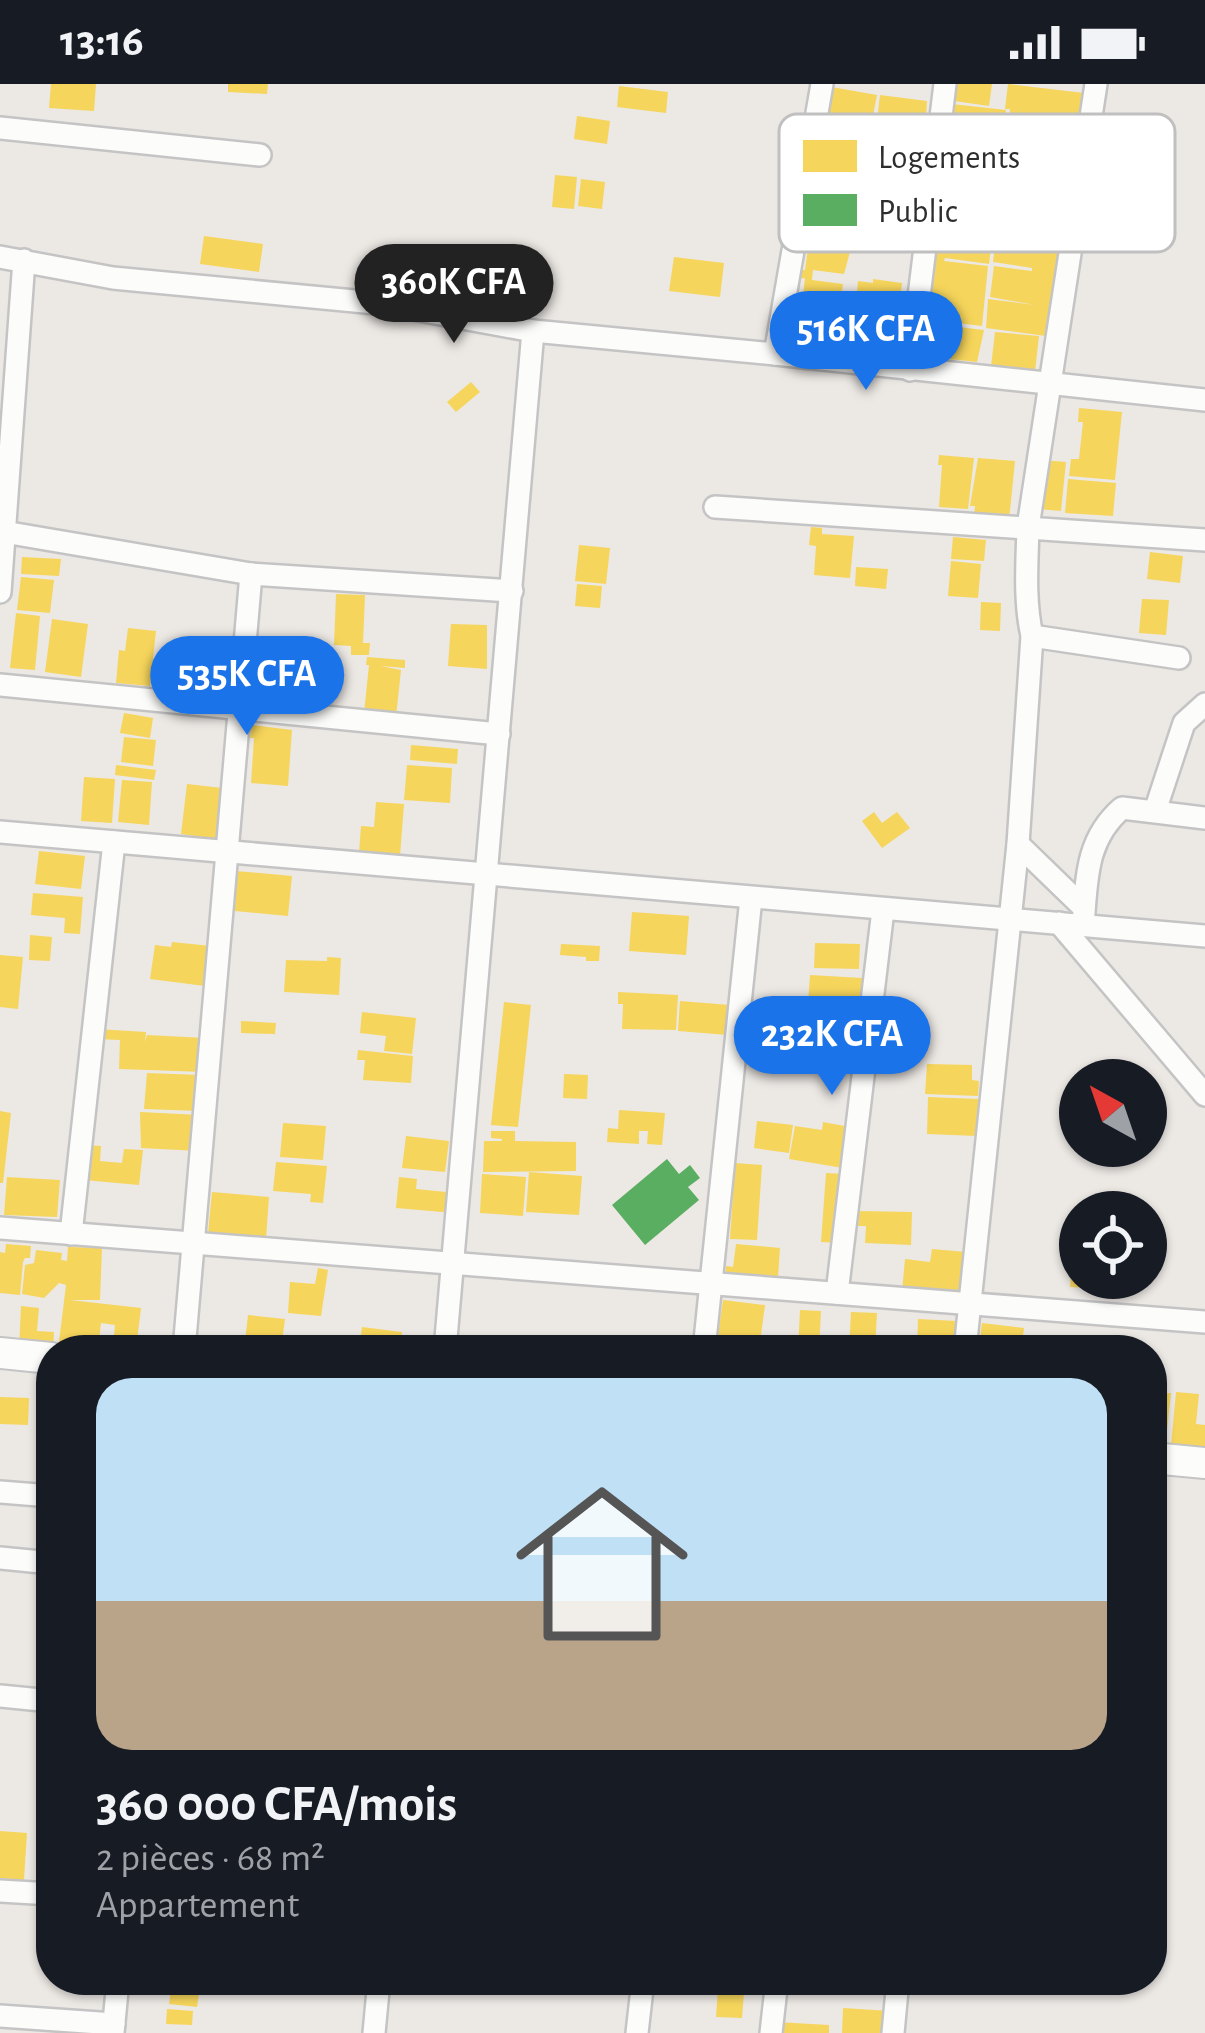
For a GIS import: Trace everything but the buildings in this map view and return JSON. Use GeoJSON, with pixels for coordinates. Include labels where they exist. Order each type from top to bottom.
{"type":"FeatureCollection","features":[{"type":"Feature","properties":{"kind":"street"},"geometry":{"type":"LineString","coordinates":[[817,114],[822,84]]}},
{"type":"Feature","properties":{"kind":"street"},"geometry":{"type":"LineString","coordinates":[[941,114],[945,84]]}},
{"type":"Feature","properties":{"kind":"street"},"geometry":{"type":"LineString","coordinates":[[1091,114],[1096,84]]}},
{"type":"Feature","properties":{"kind":"street"},"geometry":{"type":"LineString","coordinates":[[0,128],[260,155]]}},
{"type":"Feature","properties":{"kind":"street"},"geometry":{"type":"LineString","coordinates":[[776,354],[793,252]]}},
{"type":"Feature","properties":{"kind":"street"},"geometry":{"type":"LineString","coordinates":[[910,370],[924,252]]}},
{"type":"Feature","properties":{"kind":"street"},"geometry":{"type":"LineString","coordinates":[[967,1335],[1018,844],[1032,636],[1027,600],[1028,527],[1070,252]]}},
{"type":"Feature","properties":{"kind":"street"},"geometry":{"type":"LineString","coordinates":[[0,257],[113,278],[386,304],[532,332],[1205,400]]}},
{"type":"Feature","properties":{"kind":"street"},"geometry":{"type":"LineString","coordinates":[[0,592],[24,260]]}},
{"type":"Feature","properties":{"kind":"street"},"geometry":{"type":"LineString","coordinates":[[446,1335],[532,332]]}},
{"type":"Feature","properties":{"kind":"street"},"geometry":{"type":"LineString","coordinates":[[715,507],[1205,540]]}},
{"type":"Feature","properties":{"kind":"street"},"geometry":{"type":"LineString","coordinates":[[4,532],[251,574],[512,591]]}},
{"type":"Feature","properties":{"kind":"street"},"geometry":{"type":"LineString","coordinates":[[185,1335],[251,574]]}},
{"type":"Feature","properties":{"kind":"street"},"geometry":{"type":"LineString","coordinates":[[1032,636],[1179,658]]}},
{"type":"Feature","properties":{"kind":"street"},"geometry":{"type":"LineString","coordinates":[[0,685],[499,734]]}},
{"type":"Feature","properties":{"kind":"street"},"geometry":{"type":"LineString","coordinates":[[1155,811],[1184,722],[1205,704]]}},
{"type":"Feature","properties":{"kind":"street"},"geometry":{"type":"LineString","coordinates":[[1083,916],[1089,862],[1106,821],[1122,808],[1205,818]]}},
{"type":"Feature","properties":{"kind":"street"},"geometry":{"type":"LineString","coordinates":[[0,832],[1010,921],[1059,923],[1083,916],[1205,936]]}},
{"type":"Feature","properties":{"kind":"street"},"geometry":{"type":"LineString","coordinates":[[71,1234],[114,842]]}},
{"type":"Feature","properties":{"kind":"street"},"geometry":{"type":"LineString","coordinates":[[1018,844],[1083,916]]}},
{"type":"Feature","properties":{"kind":"street"},"geometry":{"type":"LineString","coordinates":[[706,1335],[751,898]]}},
{"type":"Feature","properties":{"kind":"street"},"geometry":{"type":"LineString","coordinates":[[836,1294],[883,910]]}},
{"type":"Feature","properties":{"kind":"street"},"geometry":{"type":"LineString","coordinates":[[1059,923],[1205,1095]]}},
{"type":"Feature","properties":{"kind":"street"},"geometry":{"type":"LineString","coordinates":[[0,1228],[1205,1322]]}},
{"type":"Feature","properties":{"kind":"street"},"geometry":{"type":"LineString","coordinates":[[0,1353],[36,1357]]}},
{"type":"Feature","properties":{"kind":"street"},"geometry":{"type":"LineString","coordinates":[[1167,1459],[1205,1462]]}},
{"type":"Feature","properties":{"kind":"street"},"geometry":{"type":"LineString","coordinates":[[0,1492],[36,1495]]}},
{"type":"Feature","properties":{"kind":"street"},"geometry":{"type":"LineString","coordinates":[[0,1558],[36,1562]]}},
{"type":"Feature","properties":{"kind":"street"},"geometry":{"type":"LineString","coordinates":[[0,1696],[36,1700]]}},
{"type":"Feature","properties":{"kind":"street"},"geometry":{"type":"LineString","coordinates":[[0,1891],[36,1893]]}},
{"type":"Feature","properties":{"kind":"street"},"geometry":{"type":"LineString","coordinates":[[0,2015],[114,2029],[117,1995]]}},
{"type":"Feature","properties":{"kind":"street"},"geometry":{"type":"LineString","coordinates":[[374,2033],[378,1995]]}},
{"type":"Feature","properties":{"kind":"street"},"geometry":{"type":"LineString","coordinates":[[637,2033],[641,1995]]}},
{"type":"Feature","properties":{"kind":"street"},"geometry":{"type":"LineString","coordinates":[[772,2033],[776,1995]]}},
{"type":"Feature","properties":{"kind":"street"},"geometry":{"type":"LineString","coordinates":[[893,2033],[897,1995]]}}]}
